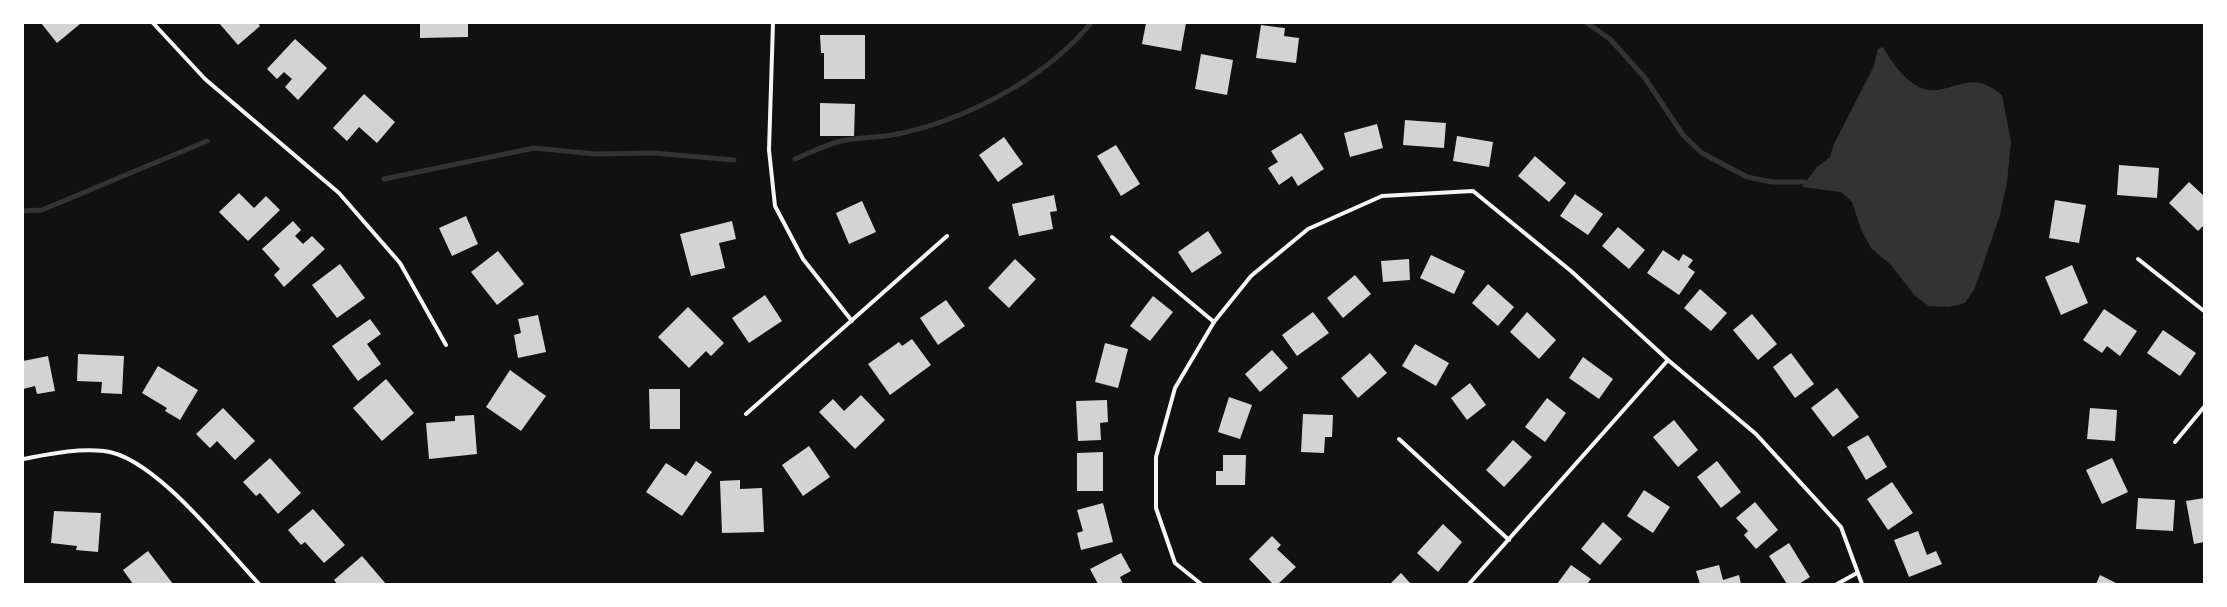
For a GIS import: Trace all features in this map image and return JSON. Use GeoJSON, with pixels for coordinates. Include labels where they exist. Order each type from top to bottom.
{"type":"FeatureCollection","features":[{"type":"Feature","properties":{"kind":"street"},"geometry":{"type":"LineString","coordinates":[[153,23],[205,79],[340,193],[400,263],[446,345]]}},
{"type":"Feature","properties":{"kind":"street"},"geometry":{"type":"LineString","coordinates":[[773,23],[769,150],[775,206],[803,259],[852,321]]}},
{"type":"Feature","properties":{"kind":"street"},"geometry":{"type":"LineString","coordinates":[[1201,584],[1175,563],[1156,508],[1156,458],[1175,388],[1214,322],[1251,276],[1308,229],[1382,196],[1472,191],[1572,271],[1668,360],[1756,434],[1840,527],[1862,584]]}},
{"type":"Feature","properties":{"kind":"street"},"geometry":{"type":"LineString","coordinates":[[746,414],[947,236]]}},
{"type":"Feature","properties":{"kind":"street"},"geometry":{"type":"LineString","coordinates":[[1112,237],[1214,322]]}},
{"type":"Feature","properties":{"kind":"street"},"geometry":{"type":"LineString","coordinates":[[2138,259],[2204,311]]}},
{"type":"Feature","properties":{"kind":"street"},"geometry":{"type":"LineString","coordinates":[[1469,584],[1668,360]]}},
{"type":"Feature","properties":{"kind":"street"},"geometry":{"type":"LineString","coordinates":[[2175,442],[2204,407]]}},
{"type":"Feature","properties":{"kind":"street"},"geometry":{"type":"LineString","coordinates":[[1399,439],[1509,540]]}},
{"type":"Feature","properties":{"kind":"street"},"geometry":{"type":"LineString","coordinates":[[23,459],[72,450],[106,451],[137,463],[168,486],[259,584]]}},
{"type":"Feature","properties":{"kind":"street"},"geometry":{"type":"LineString","coordinates":[[1837,584],[1857,573]]}},
{"type":"Feature","properties":{"kind":"shaded area"},"geometry":{"type":"Polygon","coordinates":[[[1883,47],[1898,70],[1920,88],[1938,90],[1971,82],[1985,85],[2002,95],[2011,142],[2007,182],[2000,215],[1975,288],[1965,303],[1949,307],[1929,306],[1915,296],[1892,266],[1871,248],[1861,229],[1852,202],[1841,192],[1802,187],[1816,168],[1830,157],[1834,144],[1874,66],[1878,49],[1883,47]]]}},
{"type":"Feature","properties":{"kind":"building"},"geometry":{"type":"Polygon","coordinates":[[[41,23],[79,23],[80,24],[57,43],[41,23]]]}},
{"type":"Feature","properties":{"kind":"building"},"geometry":{"type":"Polygon","coordinates":[[[219,23],[258,23],[260,26],[238,45],[219,23]]]}},
{"type":"Feature","properties":{"kind":"building"},"geometry":{"type":"Polygon","coordinates":[[[420,23],[468,23],[468,37],[420,38],[420,23]]]}},
{"type":"Feature","properties":{"kind":"building"},"geometry":{"type":"Polygon","coordinates":[[[1146,23],[1186,23],[1181,51],[1142,44],[1146,23]]]}},
{"type":"Feature","properties":{"kind":"building"},"geometry":{"type":"Polygon","coordinates":[[[1261,25],[1285,28],[1284,36],[1299,38],[1296,63],[1256,58],[1261,25]]]}},
{"type":"Feature","properties":{"kind":"building"},"geometry":{"type":"Polygon","coordinates":[[[820,35],[865,35],[865,79],[824,79],[824,53],[821,53],[820,35]]]}},
{"type":"Feature","properties":{"kind":"building"},"geometry":{"type":"Polygon","coordinates":[[[295,39],[327,68],[298,100],[285,87],[292,79],[284,72],[277,79],[267,69],[295,39]]]}},
{"type":"Feature","properties":{"kind":"building"},"geometry":{"type":"Polygon","coordinates":[[[1201,54],[1233,60],[1227,95],[1195,89],[1201,54]]]}},
{"type":"Feature","properties":{"kind":"building"},"geometry":{"type":"Polygon","coordinates":[[[364,94],[395,122],[377,143],[359,127],[347,141],[333,128],[364,94]]]}},
{"type":"Feature","properties":{"kind":"building"},"geometry":{"type":"Polygon","coordinates":[[[820,103],[855,104],[854,136],[820,136],[820,103]]]}},
{"type":"Feature","properties":{"kind":"building"},"geometry":{"type":"Polygon","coordinates":[[[1405,120],[1446,123],[1444,148],[1403,145],[1405,120]]]}},
{"type":"Feature","properties":{"kind":"building"},"geometry":{"type":"Polygon","coordinates":[[[1377,124],[1383,148],[1350,157],[1344,133],[1377,124]]]}},
{"type":"Feature","properties":{"kind":"building"},"geometry":{"type":"Polygon","coordinates":[[[1301,133],[1324,169],[1298,186],[1292,176],[1279,185],[1268,168],[1278,162],[1271,151],[1301,133]]]}},
{"type":"Feature","properties":{"kind":"building"},"geometry":{"type":"Polygon","coordinates":[[[1457,136],[1493,142],[1489,167],[1453,161],[1457,136]]]}},
{"type":"Feature","properties":{"kind":"building"},"geometry":{"type":"Polygon","coordinates":[[[1004,137],[1023,164],[998,182],[979,155],[1004,137]]]}},
{"type":"Feature","properties":{"kind":"building"},"geometry":{"type":"Polygon","coordinates":[[[1116,145],[1140,184],[1121,196],[1097,156],[1116,145]]]}},
{"type":"Feature","properties":{"kind":"building"},"geometry":{"type":"Polygon","coordinates":[[[1535,156],[1566,183],[1549,202],[1518,176],[1535,156]]]}},
{"type":"Feature","properties":{"kind":"building"},"geometry":{"type":"Polygon","coordinates":[[[2119,165],[2159,168],[2157,198],[2117,195],[2119,165]]]}},
{"type":"Feature","properties":{"kind":"building"},"geometry":{"type":"Polygon","coordinates":[[[2189,182],[2204,196],[2204,225],[2198,231],[2169,203],[2189,182]]]}},
{"type":"Feature","properties":{"kind":"building"},"geometry":{"type":"Polygon","coordinates":[[[239,193],[254,208],[266,196],[280,210],[248,241],[219,212],[239,193]]]}},
{"type":"Feature","properties":{"kind":"building"},"geometry":{"type":"Polygon","coordinates":[[[1575,194],[1603,214],[1588,235],[1560,216],[1575,194]]]}},
{"type":"Feature","properties":{"kind":"building"},"geometry":{"type":"Polygon","coordinates":[[[1054,195],[1057,211],[1050,212],[1053,229],[1019,236],[1012,204],[1054,195]]]}},
{"type":"Feature","properties":{"kind":"building"},"geometry":{"type":"Polygon","coordinates":[[[2055,200],[2086,205],[2079,243],[2049,238],[2055,200]]]}},
{"type":"Feature","properties":{"kind":"building"},"geometry":{"type":"Polygon","coordinates":[[[862,201],[876,232],[849,244],[836,213],[862,201]]]}},
{"type":"Feature","properties":{"kind":"building"},"geometry":{"type":"Polygon","coordinates":[[[466,216],[478,244],[452,256],[439,228],[466,216]]]}},
{"type":"Feature","properties":{"kind":"building"},"geometry":{"type":"Polygon","coordinates":[[[293,221],[301,230],[295,236],[303,244],[312,236],[325,249],[284,287],[274,275],[280,269],[262,249],[293,221]]]}},
{"type":"Feature","properties":{"kind":"building"},"geometry":{"type":"Polygon","coordinates":[[[732,221],[736,239],[719,243],[725,268],[691,276],[680,234],[732,221]]]}},
{"type":"Feature","properties":{"kind":"building"},"geometry":{"type":"Polygon","coordinates":[[[1618,227],[1645,250],[1629,269],[1602,246],[1618,227]]]}},
{"type":"Feature","properties":{"kind":"building"},"geometry":{"type":"Polygon","coordinates":[[[1208,231],[1222,253],[1192,273],[1178,252],[1208,231]]]}},
{"type":"Feature","properties":{"kind":"building"},"geometry":{"type":"Polygon","coordinates":[[[1663,250],[1679,261],[1683,254],[1693,260],[1688,267],[1695,272],[1679,295],[1647,273],[1663,250]]]}},
{"type":"Feature","properties":{"kind":"building"},"geometry":{"type":"Polygon","coordinates":[[[498,251],[524,284],[497,305],[471,272],[498,251]]]}},
{"type":"Feature","properties":{"kind":"building"},"geometry":{"type":"Polygon","coordinates":[[[1431,255],[1465,271],[1454,294],[1420,278],[1431,255]]]}},
{"type":"Feature","properties":{"kind":"building"},"geometry":{"type":"Polygon","coordinates":[[[1015,259],[1036,279],[1009,308],[988,288],[1015,259]]]}},
{"type":"Feature","properties":{"kind":"building"},"geometry":{"type":"Polygon","coordinates":[[[1409,259],[1410,280],[1383,282],[1381,261],[1409,259]]]}},
{"type":"Feature","properties":{"kind":"building"},"geometry":{"type":"Polygon","coordinates":[[[340,264],[365,298],[337,318],[312,285],[340,264]]]}},
{"type":"Feature","properties":{"kind":"building"},"geometry":{"type":"Polygon","coordinates":[[[2072,265],[2088,303],[2061,315],[2045,277],[2072,265]]]}},
{"type":"Feature","properties":{"kind":"building"},"geometry":{"type":"Polygon","coordinates":[[[1355,275],[1371,294],[1343,318],[1327,298],[1355,275]]]}},
{"type":"Feature","properties":{"kind":"building"},"geometry":{"type":"Polygon","coordinates":[[[1488,284],[1514,307],[1498,326],[1472,303],[1488,284]]]}},
{"type":"Feature","properties":{"kind":"building"},"geometry":{"type":"Polygon","coordinates":[[[1700,289],[1727,313],[1711,331],[1684,308],[1700,289]]]}},
{"type":"Feature","properties":{"kind":"building"},"geometry":{"type":"Polygon","coordinates":[[[765,295],[782,321],[749,343],[732,318],[765,295]]]}},
{"type":"Feature","properties":{"kind":"building"},"geometry":{"type":"Polygon","coordinates":[[[1153,296],[1173,312],[1150,341],[1130,326],[1153,296]]]}},
{"type":"Feature","properties":{"kind":"building"},"geometry":{"type":"Polygon","coordinates":[[[946,300],[965,326],[938,345],[920,318],[946,300]]]}},
{"type":"Feature","properties":{"kind":"building"},"geometry":{"type":"Polygon","coordinates":[[[688,307],[724,343],[711,356],[706,351],[689,368],[658,337],[688,307]]]}},
{"type":"Feature","properties":{"kind":"building"},"geometry":{"type":"Polygon","coordinates":[[[2104,309],[2137,331],[2120,356],[2107,346],[2102,353],[2083,340],[2104,309]]]}},
{"type":"Feature","properties":{"kind":"building"},"geometry":{"type":"Polygon","coordinates":[[[1313,312],[1329,333],[1297,356],[1282,335],[1313,312]]]}},
{"type":"Feature","properties":{"kind":"building"},"geometry":{"type":"Polygon","coordinates":[[[1527,312],[1556,340],[1539,359],[1510,332],[1527,312]]]}},
{"type":"Feature","properties":{"kind":"building"},"geometry":{"type":"Polygon","coordinates":[[[1752,314],[1777,344],[1758,360],[1733,330],[1752,314]]]}},
{"type":"Feature","properties":{"kind":"building"},"geometry":{"type":"Polygon","coordinates":[[[538,315],[546,352],[518,358],[514,335],[521,333],[518,319],[538,315]]]}},
{"type":"Feature","properties":{"kind":"building"},"geometry":{"type":"Polygon","coordinates":[[[370,319],[381,334],[367,344],[381,364],[358,381],[332,346],[370,319]]]}},
{"type":"Feature","properties":{"kind":"building"},"geometry":{"type":"Polygon","coordinates":[[[2163,330],[2196,353],[2180,376],[2147,353],[2163,330]]]}},
{"type":"Feature","properties":{"kind":"building"},"geometry":{"type":"Polygon","coordinates":[[[912,339],[931,365],[890,395],[868,364],[899,342],[902,346],[912,339]]]}},
{"type":"Feature","properties":{"kind":"building"},"geometry":{"type":"Polygon","coordinates":[[[1105,343],[1128,349],[1118,388],[1095,382],[1105,343]]]}},
{"type":"Feature","properties":{"kind":"building"},"geometry":{"type":"Polygon","coordinates":[[[1415,344],[1449,363],[1436,386],[1402,366],[1415,344]]]}},
{"type":"Feature","properties":{"kind":"building"},"geometry":{"type":"Polygon","coordinates":[[[1272,350],[1288,368],[1260,392],[1245,374],[1272,350]]]}},
{"type":"Feature","properties":{"kind":"building"},"geometry":{"type":"Polygon","coordinates":[[[1370,353],[1387,373],[1358,398],[1341,378],[1370,353]]]}},
{"type":"Feature","properties":{"kind":"building"},"geometry":{"type":"Polygon","coordinates":[[[1791,353],[1814,384],[1795,398],[1773,367],[1791,353]]]}},
{"type":"Feature","properties":{"kind":"building"},"geometry":{"type":"Polygon","coordinates":[[[78,354],[124,356],[122,394],[101,393],[102,382],[77,381],[78,354]]]}},
{"type":"Feature","properties":{"kind":"building"},"geometry":{"type":"Polygon","coordinates":[[[48,356],[55,391],[37,394],[35,386],[23,389],[23,361],[48,356]]]}},
{"type":"Feature","properties":{"kind":"building"},"geometry":{"type":"Polygon","coordinates":[[[1583,357],[1613,379],[1599,399],[1569,378],[1583,357]]]}},
{"type":"Feature","properties":{"kind":"building"},"geometry":{"type":"Polygon","coordinates":[[[158,366],[198,390],[180,420],[165,411],[167,408],[142,393],[158,366]]]}},
{"type":"Feature","properties":{"kind":"building"},"geometry":{"type":"Polygon","coordinates":[[[510,370],[546,396],[521,431],[486,407],[510,370]]]}},
{"type":"Feature","properties":{"kind":"building"},"geometry":{"type":"Polygon","coordinates":[[[386,379],[414,413],[382,441],[353,408],[386,379]]]}},
{"type":"Feature","properties":{"kind":"building"},"geometry":{"type":"Polygon","coordinates":[[[1470,383],[1486,405],[1467,420],[1451,398],[1470,383]]]}},
{"type":"Feature","properties":{"kind":"building"},"geometry":{"type":"Polygon","coordinates":[[[1837,388],[1859,417],[1833,437],[1811,408],[1837,388]]]}},
{"type":"Feature","properties":{"kind":"building"},"geometry":{"type":"Polygon","coordinates":[[[649,389],[680,389],[680,429],[650,429],[649,389]]]}},
{"type":"Feature","properties":{"kind":"building"},"geometry":{"type":"Polygon","coordinates":[[[861,395],[885,420],[855,449],[819,412],[833,399],[844,411],[861,395]]]}},
{"type":"Feature","properties":{"kind":"building"},"geometry":{"type":"Polygon","coordinates":[[[1229,397],[1252,405],[1240,439],[1218,432],[1229,397]]]}},
{"type":"Feature","properties":{"kind":"building"},"geometry":{"type":"Polygon","coordinates":[[[1547,398],[1566,413],[1545,442],[1525,427],[1547,398]]]}},
{"type":"Feature","properties":{"kind":"building"},"geometry":{"type":"Polygon","coordinates":[[[1107,400],[1108,422],[1100,423],[1101,440],[1078,441],[1076,401],[1107,400]]]}},
{"type":"Feature","properties":{"kind":"building"},"geometry":{"type":"Polygon","coordinates":[[[223,408],[255,441],[235,460],[217,441],[210,448],[196,434],[223,408]]]}},
{"type":"Feature","properties":{"kind":"building"},"geometry":{"type":"Polygon","coordinates":[[[2090,408],[2117,410],[2115,441],[2087,439],[2090,408]]]}},
{"type":"Feature","properties":{"kind":"building"},"geometry":{"type":"Polygon","coordinates":[[[1303,414],[1333,415],[1332,437],[1325,437],[1324,453],[1301,452],[1303,414]]]}},
{"type":"Feature","properties":{"kind":"building"},"geometry":{"type":"Polygon","coordinates":[[[474,415],[477,454],[429,459],[426,423],[455,421],[455,416],[474,415]]]}},
{"type":"Feature","properties":{"kind":"building"},"geometry":{"type":"Polygon","coordinates":[[[1674,420],[1698,450],[1678,467],[1653,437],[1674,420]]]}},
{"type":"Feature","properties":{"kind":"building"},"geometry":{"type":"Polygon","coordinates":[[[1868,435],[1887,467],[1866,480],[1847,447],[1868,435]]]}},
{"type":"Feature","properties":{"kind":"building"},"geometry":{"type":"Polygon","coordinates":[[[1513,440],[1532,457],[1504,487],[1486,470],[1513,440]]]}},
{"type":"Feature","properties":{"kind":"building"},"geometry":{"type":"Polygon","coordinates":[[[809,446],[830,477],[803,496],[782,465],[809,446]]]}},
{"type":"Feature","properties":{"kind":"building"},"geometry":{"type":"Polygon","coordinates":[[[1103,452],[1103,491],[1077,491],[1077,453],[1103,452]]]}},
{"type":"Feature","properties":{"kind":"building"},"geometry":{"type":"Polygon","coordinates":[[[1223,455],[1246,455],[1245,485],[1216,485],[1216,471],[1223,471],[1223,455]]]}},
{"type":"Feature","properties":{"kind":"building"},"geometry":{"type":"Polygon","coordinates":[[[270,458],[301,493],[278,514],[260,493],[256,496],[243,482],[270,458]]]}},
{"type":"Feature","properties":{"kind":"building"},"geometry":{"type":"Polygon","coordinates":[[[2112,458],[2128,492],[2102,504],[2086,470],[2112,458]]]}},
{"type":"Feature","properties":{"kind":"building"},"geometry":{"type":"Polygon","coordinates":[[[696,461],[712,472],[682,516],[646,492],[666,463],[686,476],[696,461]]]}},
{"type":"Feature","properties":{"kind":"building"},"geometry":{"type":"Polygon","coordinates":[[[1717,461],[1741,492],[1721,508],[1697,477],[1717,461]]]}},
{"type":"Feature","properties":{"kind":"building"},"geometry":{"type":"Polygon","coordinates":[[[740,480],[740,489],[762,488],[764,532],[722,533],[720,481],[740,480]]]}},
{"type":"Feature","properties":{"kind":"building"},"geometry":{"type":"Polygon","coordinates":[[[1892,482],[1913,513],[1888,530],[1867,499],[1892,482]]]}},
{"type":"Feature","properties":{"kind":"building"},"geometry":{"type":"Polygon","coordinates":[[[1644,490],[1670,507],[1653,533],[1627,516],[1644,490]]]}},
{"type":"Feature","properties":{"kind":"building"},"geometry":{"type":"Polygon","coordinates":[[[2138,498],[2175,500],[2173,531],[2136,529],[2138,498]]]}},
{"type":"Feature","properties":{"kind":"building"},"geometry":{"type":"Polygon","coordinates":[[[2204,498],[2204,542],[2194,544],[2186,501],[2204,498]]]}},
{"type":"Feature","properties":{"kind":"building"},"geometry":{"type":"Polygon","coordinates":[[[1755,502],[1778,530],[1756,549],[1744,535],[1748,531],[1736,518],[1755,502]]]}},
{"type":"Feature","properties":{"kind":"building"},"geometry":{"type":"Polygon","coordinates":[[[1103,503],[1113,542],[1081,550],[1077,533],[1083,531],[1077,510],[1103,503]]]}},
{"type":"Feature","properties":{"kind":"building"},"geometry":{"type":"Polygon","coordinates":[[[313,509],[345,545],[324,563],[305,542],[301,545],[288,530],[313,509]]]}},
{"type":"Feature","properties":{"kind":"building"},"geometry":{"type":"Polygon","coordinates":[[[54,511],[101,513],[98,552],[76,550],[77,546],[51,543],[54,511]]]}},
{"type":"Feature","properties":{"kind":"building"},"geometry":{"type":"Polygon","coordinates":[[[1603,522],[1622,539],[1600,565],[1581,549],[1603,522]]]}},
{"type":"Feature","properties":{"kind":"building"},"geometry":{"type":"Polygon","coordinates":[[[1443,524],[1462,542],[1438,572],[1417,553],[1443,524]]]}},
{"type":"Feature","properties":{"kind":"building"},"geometry":{"type":"Polygon","coordinates":[[[1918,531],[1927,555],[1936,551],[1942,564],[1909,577],[1894,540],[1918,531]]]}},
{"type":"Feature","properties":{"kind":"building"},"geometry":{"type":"Polygon","coordinates":[[[1272,536],[1281,545],[1277,549],[1296,567],[1278,584],[1273,584],[1249,559],[1272,536]]]}},
{"type":"Feature","properties":{"kind":"building"},"geometry":{"type":"Polygon","coordinates":[[[1789,543],[1810,577],[1799,584],[1787,584],[1769,556],[1789,543]]]}},
{"type":"Feature","properties":{"kind":"building"},"geometry":{"type":"Polygon","coordinates":[[[148,551],[173,584],[133,584],[123,570],[148,551]]]}},
{"type":"Feature","properties":{"kind":"building"},"geometry":{"type":"Polygon","coordinates":[[[1121,553],[1131,571],[1120,577],[1123,584],[1098,584],[1090,569],[1121,553]]]}},
{"type":"Feature","properties":{"kind":"building"},"geometry":{"type":"Polygon","coordinates":[[[362,556],[386,584],[337,584],[334,580],[362,556]]]}},
{"type":"Feature","properties":{"kind":"building"},"geometry":{"type":"Polygon","coordinates":[[[1571,565],[1591,579],[1587,584],[1557,584],[1571,565]]]}},
{"type":"Feature","properties":{"kind":"building"},"geometry":{"type":"Polygon","coordinates":[[[1719,565],[1723,580],[1739,575],[1741,584],[1700,584],[1696,571],[1719,565]]]}},
{"type":"Feature","properties":{"kind":"building"},"geometry":{"type":"Polygon","coordinates":[[[1401,573],[1411,584],[1390,584],[1401,573]]]}},
{"type":"Feature","properties":{"kind":"building"},"geometry":{"type":"Polygon","coordinates":[[[2100,575],[2118,584],[2096,584],[2100,575]]]}},
{"type":"Feature","properties":{"kind":"waterway"},"geometry":{"type":"LineString","coordinates":[[795,159],[841,141],[879,137],[919,129],[974,109],[1027,80],[1072,43],[1091,23]]}},
{"type":"Feature","properties":{"kind":"waterway"},"geometry":{"type":"LineString","coordinates":[[1587,23],[1610,39],[1645,78],[1683,135],[1702,153],[1747,177],[1772,182],[1804,182]]}},
{"type":"Feature","properties":{"kind":"waterway"},"geometry":{"type":"LineString","coordinates":[[23,211],[42,210],[207,141]]}},
{"type":"Feature","properties":{"kind":"waterway"},"geometry":{"type":"LineString","coordinates":[[384,179],[534,148],[595,154],[653,153],[734,160]]}}]}
